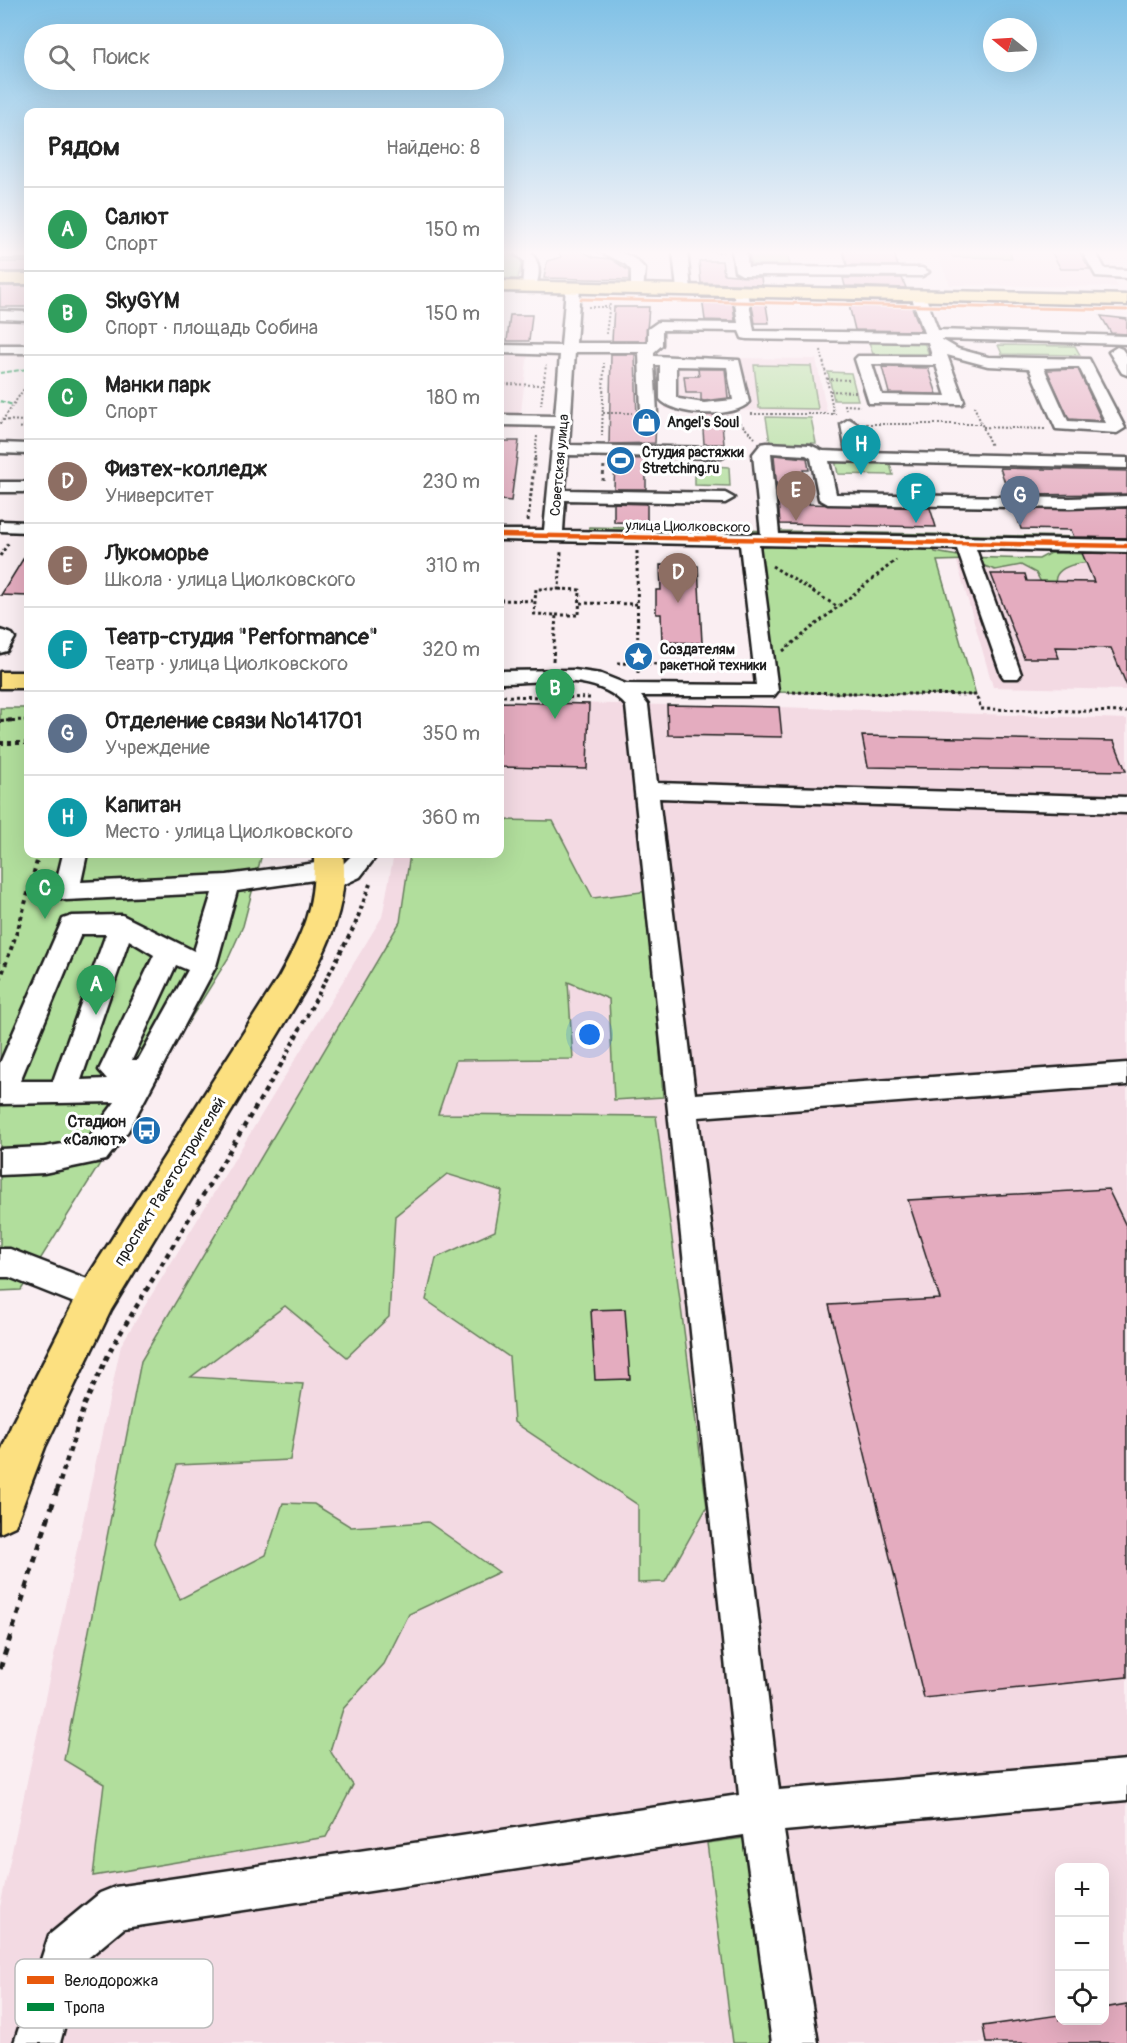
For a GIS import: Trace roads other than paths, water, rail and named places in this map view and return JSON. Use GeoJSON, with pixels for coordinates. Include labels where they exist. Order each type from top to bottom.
{"type":"FeatureCollection","features":[{"type":"Feature","properties":{"kind":"main road"},"geometry":{"type":"LineString","coordinates":[[0,680],[24,671]]}},
{"type":"Feature","properties":{"kind":"main road","name":"проспект Ракетостроителей"},"geometry":{"type":"LineString","coordinates":[[0,1511],[36,1418],[97,1297],[292,984],[324,916],[330,868]]}},
{"type":"Feature","properties":{"kind":"street"},"geometry":{"type":"LineString","coordinates":[[646,354],[654,346]]}},
{"type":"Feature","properties":{"kind":"street"},"geometry":{"type":"LineString","coordinates":[[860,346],[875,400],[891,400],[896,415],[942,415],[936,401],[956,401],[938,346]]}},
{"type":"Feature","properties":{"kind":"street"},"geometry":{"type":"LineString","coordinates":[[943,346],[950,353],[976,362],[1034,362],[1084,362],[1117,428],[1062,426],[1034,362]]}},
{"type":"Feature","properties":{"kind":"street"},"geometry":{"type":"LineString","coordinates":[[1122,346],[1127,370]]}},
{"type":"Feature","properties":{"kind":"street"},"geometry":{"type":"LineString","coordinates":[[504,349],[605,348],[668,360],[734,363],[737,366],[741,402],[728,407],[686,407],[672,403],[668,399],[668,360]]}},
{"type":"Feature","properties":{"kind":"street"},"geometry":{"type":"LineString","coordinates":[[0,349],[24,349]]}},
{"type":"Feature","properties":{"kind":"street","name":"Советская улица"},"geometry":{"type":"LineString","coordinates":[[553,536],[569,349]]}},
{"type":"Feature","properties":{"kind":"street"},"geometry":{"type":"LineString","coordinates":[[646,354],[649,413]]}},
{"type":"Feature","properties":{"kind":"street"},"geometry":{"type":"LineString","coordinates":[[863,359],[942,361]]}},
{"type":"Feature","properties":{"kind":"street"},"geometry":{"type":"LineString","coordinates":[[504,420],[564,421]]}},
{"type":"Feature","properties":{"kind":"street"},"geometry":{"type":"LineString","coordinates":[[849,424],[856,457]]}},
{"type":"Feature","properties":{"kind":"street"},"geometry":{"type":"LineString","coordinates":[[3,448],[24,426]]}},
{"type":"Feature","properties":{"kind":"street"},"geometry":{"type":"LineString","coordinates":[[3,448],[24,449]]}},
{"type":"Feature","properties":{"kind":"street"},"geometry":{"type":"LineString","coordinates":[[771,540],[761,454],[767,448],[817,452],[828,499],[1001,502],[1075,515],[1127,501]]}},
{"type":"Feature","properties":{"kind":"street"},"geometry":{"type":"LineString","coordinates":[[561,450],[603,450],[659,459],[722,453]]}},
{"type":"Feature","properties":{"kind":"street"},"geometry":{"type":"LineString","coordinates":[[819,456],[991,466],[1127,463]]}},
{"type":"Feature","properties":{"kind":"street"},"geometry":{"type":"LineString","coordinates":[[1001,502],[995,486],[1127,489]]}},
{"type":"Feature","properties":{"kind":"street"},"geometry":{"type":"LineString","coordinates":[[0,487],[24,488]]}},
{"type":"Feature","properties":{"kind":"street"},"geometry":{"type":"LineString","coordinates":[[558,495],[725,498]]}},
{"type":"Feature","properties":{"kind":"street"},"geometry":{"type":"LineString","coordinates":[[1075,515],[1088,546]]}},
{"type":"Feature","properties":{"kind":"street"},"geometry":{"type":"LineString","coordinates":[[5,534],[24,528]]}},
{"type":"Feature","properties":{"kind":"street","name":"улица Циолковского"},"geometry":{"type":"LineString","coordinates":[[504,535],[749,546],[771,540],[1127,546]]}},
{"type":"Feature","properties":{"kind":"street"},"geometry":{"type":"LineString","coordinates":[[965,544],[1011,674]]}},
{"type":"Feature","properties":{"kind":"street"},"geometry":{"type":"LineString","coordinates":[[504,678],[551,687],[620,686],[767,691],[749,546]]}},
{"type":"Feature","properties":{"kind":"street"},"geometry":{"type":"LineString","coordinates":[[0,636],[5,638],[0,647]]}},
{"type":"Feature","properties":{"kind":"street"},"geometry":{"type":"LineString","coordinates":[[620,686],[637,705],[648,790],[681,1107],[761,1812],[795,2043]]}},
{"type":"Feature","properties":{"kind":"street"},"geometry":{"type":"LineString","coordinates":[[648,790],[1127,804]]}},
{"type":"Feature","properties":{"kind":"street"},"geometry":{"type":"LineString","coordinates":[[74,858],[66,891],[227,884],[330,868],[346,876],[357,868],[369,864]]}},
{"type":"Feature","properties":{"kind":"street"},"geometry":{"type":"LineString","coordinates":[[0,1162],[44,1160],[96,1151],[118,1123],[139,1080],[203,966],[227,884]]}},
{"type":"Feature","properties":{"kind":"street"},"geometry":{"type":"LineString","coordinates":[[139,1080],[63,1093],[1,1093],[72,925],[122,924],[169,951],[203,966]]}},
{"type":"Feature","properties":{"kind":"street"},"geometry":{"type":"LineString","coordinates":[[63,1093],[122,924]]}},
{"type":"Feature","properties":{"kind":"street"},"geometry":{"type":"LineString","coordinates":[[139,1080],[113,1070],[169,951]]}},
{"type":"Feature","properties":{"kind":"street"},"geometry":{"type":"LineString","coordinates":[[681,1107],[1127,1074]]}},
{"type":"Feature","properties":{"kind":"street"},"geometry":{"type":"LineString","coordinates":[[0,1263],[10,1263],[97,1297]]}},
{"type":"Feature","properties":{"kind":"street"},"geometry":{"type":"LineString","coordinates":[[60,1959],[63,1950],[115,1908],[761,1812],[1127,1780]]}},
{"type":"Feature","properties":{"kind":"street"},"geometry":{"type":"LineString","coordinates":[[37,2043],[41,2028]]}},
{"type":"Feature","properties":{"kind":"place","name":"Angel's Soul"},"geometry":{"type":"Point","coordinates":[646,422]}},
{"type":"Feature","properties":{"kind":"place","name":"Студия растяжки Stretching.ru"},"geometry":{"type":"Point","coordinates":[621,460]}},
{"type":"Feature","properties":{"kind":"place","name":"Капитан"},"geometry":{"type":"Point","coordinates":[861,475]}},
{"type":"Feature","properties":{"kind":"place","name":"Лукоморье"},"geometry":{"type":"Point","coordinates":[796,521]}},
{"type":"Feature","properties":{"kind":"place","name":"Театр-студия \"Performance\""},"geometry":{"type":"Point","coordinates":[916,523]}},
{"type":"Feature","properties":{"kind":"place","name":"Отделение связи №141701"},"geometry":{"type":"Point","coordinates":[1020,526]}},
{"type":"Feature","properties":{"kind":"place","name":"Физтех-колледж"},"geometry":{"type":"Point","coordinates":[678,603]}},
{"type":"Feature","properties":{"kind":"place","name":"Создателям ракетной техники"},"geometry":{"type":"Point","coordinates":[639,657]}},
{"type":"Feature","properties":{"kind":"place","name":"SkyGYM"},"geometry":{"type":"Point","coordinates":[555,719]}},
{"type":"Feature","properties":{"kind":"place","name":"Манки парк"},"geometry":{"type":"Point","coordinates":[45,919]}},
{"type":"Feature","properties":{"kind":"place","name":"Салют"},"geometry":{"type":"Point","coordinates":[96,1015]}},
{"type":"Feature","properties":{"kind":"place","name":"Стадион «Салют»"},"geometry":{"type":"Point","coordinates":[147,1130]}}]}
